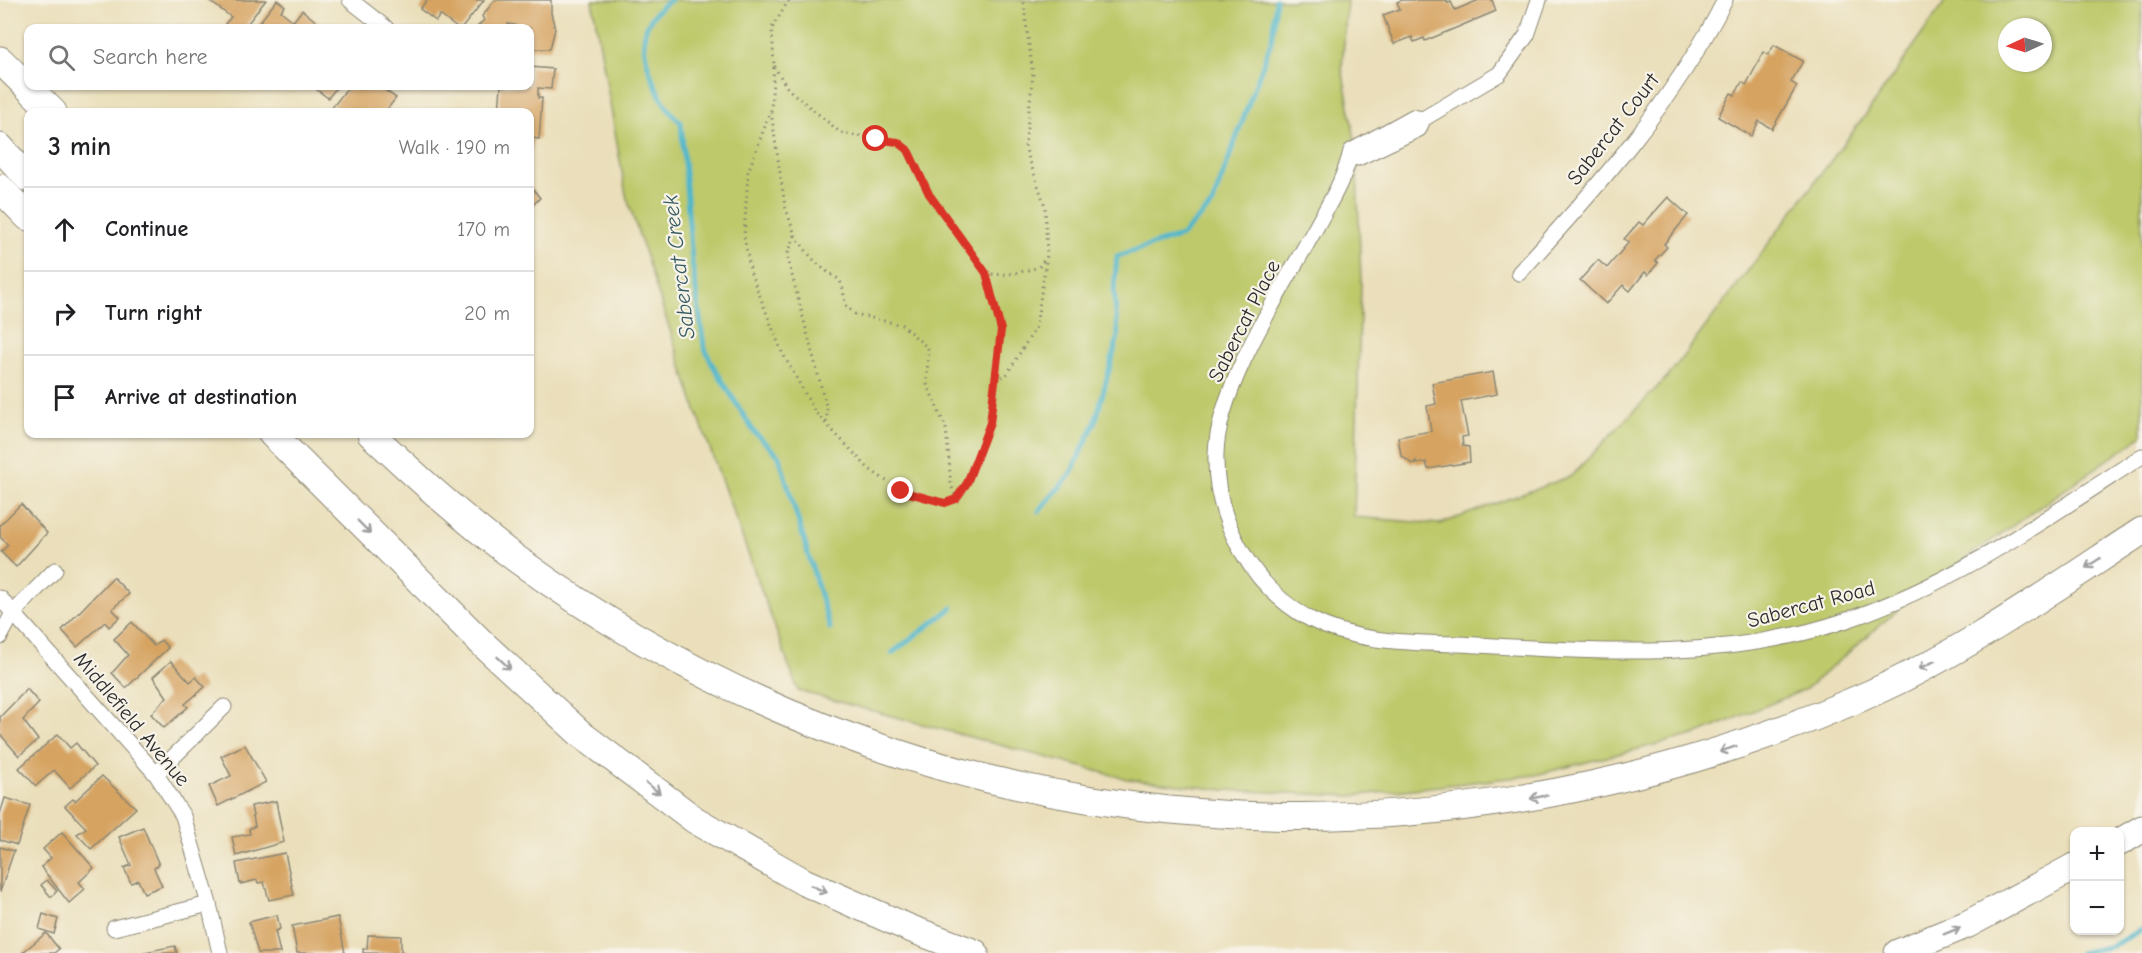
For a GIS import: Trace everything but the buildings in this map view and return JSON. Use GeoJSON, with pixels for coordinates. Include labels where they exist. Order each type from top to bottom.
{"type":"FeatureCollection","features":[{"type":"Feature","properties":{"kind":"highway"},"geometry":{"type":"LineString","coordinates":[[0,60],[24,84]]}},
{"type":"Feature","properties":{"kind":"highway"},"geometry":{"type":"LineString","coordinates":[[31,90],[49,108]]}},
{"type":"Feature","properties":{"kind":"highway"},"geometry":{"type":"LineString","coordinates":[[0,147],[24,174]]}},
{"type":"Feature","properties":{"kind":"highway"},"geometry":{"type":"LineString","coordinates":[[0,188],[24,213]]}},
{"type":"Feature","properties":{"kind":"highway"},"geometry":{"type":"LineString","coordinates":[[267,438],[323,486]]}},
{"type":"Feature","properties":{"kind":"highway"},"geometry":{"type":"LineString","coordinates":[[276,438],[484,645],[582,735],[695,819],[804,882],[909,928],[975,953]]}},
{"type":"Feature","properties":{"kind":"highway"},"geometry":{"type":"LineString","coordinates":[[375,438],[433,492],[518,560],[605,618],[699,672],[800,716],[902,755],[1000,782],[1106,802],[1179,812],[1263,818],[1347,817],[1454,809],[1602,784],[1688,762],[1779,731],[1852,702],[1948,654],[2142,531]]}},
{"type":"Feature","properties":{"kind":"highway"},"geometry":{"type":"LineString","coordinates":[[2124,840],[2142,829]]}},
{"type":"Feature","properties":{"kind":"highway"},"geometry":{"type":"LineString","coordinates":[[1898,953],[1968,924],[2070,869]]}},
{"type":"Feature","properties":{"kind":"street"},"geometry":{"type":"LineString","coordinates":[[350,0],[381,24]]}},
{"type":"Feature","properties":{"kind":"street","name":"Sabercat Place"},"geometry":{"type":"LineString","coordinates":[[1379,640],[1343,633],[1309,619],[1280,598],[1251,567],[1232,533],[1219,493],[1216,453],[1224,409],[1241,367],[1338,187],[1350,157],[1419,129],[1423,119],[1499,74],[1527,35],[1539,0]]}},
{"type":"Feature","properties":{"kind":"street","name":"Sabercat Court"},"geometry":{"type":"LineString","coordinates":[[1519,273],[1597,188],[1672,90],[1725,0]]}},
{"type":"Feature","properties":{"kind":"street","name":"Sabercat Road"},"geometry":{"type":"LineString","coordinates":[[1379,640],[1647,652],[1712,649],[1780,638],[1840,623],[1895,603],[1951,577],[2006,545],[2142,456]]}},
{"type":"Feature","properties":{"kind":"street"},"geometry":{"type":"LineString","coordinates":[[0,637],[13,613],[55,570]]}},
{"type":"Feature","properties":{"kind":"street","name":"Middlefield Avenue"},"geometry":{"type":"LineString","coordinates":[[0,598],[156,774],[183,816],[209,904],[220,953]]}},
{"type":"Feature","properties":{"kind":"street"},"geometry":{"type":"LineString","coordinates":[[156,774],[225,707]]}},
{"type":"Feature","properties":{"kind":"street"},"geometry":{"type":"LineString","coordinates":[[114,928],[209,904]]}},
{"type":"Feature","properties":{"kind":"path"},"geometry":{"type":"LineString","coordinates":[[789,0],[772,28],[774,66],[771,110],[785,206],[795,235],[821,267],[836,275],[843,287],[845,305],[855,314],[902,325],[928,348],[927,384],[946,428],[951,485],[956,499]]}},
{"type":"Feature","properties":{"kind":"path"},"geometry":{"type":"LineString","coordinates":[[996,380],[1007,374],[1036,327],[1047,255],[1045,206],[1024,147],[1033,74],[1023,0]]}},
{"type":"Feature","properties":{"kind":"path"},"geometry":{"type":"LineString","coordinates":[[771,110],[748,172],[744,236],[751,274],[782,352],[805,397],[868,468],[901,491],[945,503],[956,499],[967,483],[990,423],[996,380],[1001,330],[986,273],[929,194],[908,150],[898,142],[841,133],[788,89],[774,66]]}},
{"type":"Feature","properties":{"kind":"path"},"geometry":{"type":"LineString","coordinates":[[795,235],[787,256],[827,409],[827,423]]}},
{"type":"Feature","properties":{"kind":"path"},"geometry":{"type":"LineString","coordinates":[[986,273],[1014,274],[1039,267],[1047,255]]}},
{"type":"Feature","properties":{"kind":"green space"},"geometry":{"type":"Polygon","coordinates":[[[592,0],[1347,0],[1342,68],[1356,145],[1361,281],[1354,517],[1440,524],[1571,476],[1669,375],[1867,113],[1946,0],[2142,0],[2142,436],[1923,588],[1806,689],[1698,734],[1535,775],[1351,796],[1225,790],[1127,779],[798,691],[696,410],[626,195],[592,0]]]}},
{"type":"Feature","properties":{"kind":"waterway","name":"Sabercat Creek"},"geometry":{"type":"LineString","coordinates":[[671,0],[650,19],[644,38],[645,51],[659,93],[673,115],[681,122],[692,262],[704,346],[712,364],[754,432],[779,456],[830,628]]}},
{"type":"Feature","properties":{"kind":"waterway"},"geometry":{"type":"LineString","coordinates":[[1039,511],[1070,475],[1095,423],[1118,336],[1114,291],[1117,256],[1181,236],[1212,205],[1272,39],[1276,0]]}},
{"type":"Feature","properties":{"kind":"waterway"},"geometry":{"type":"LineString","coordinates":[[892,653],[952,608]]}},
{"type":"Feature","properties":{"kind":"waterway"},"geometry":{"type":"LineString","coordinates":[[2080,953],[2112,946],[2142,929]]}},
{"type":"Feature","properties":{"kind":"route"},"geometry":{"type":"LineString","coordinates":[[876,139],[898,142],[908,150],[920,170],[929,194],[986,273],[1001,330],[990,423],[967,483],[956,499],[945,503],[901,491]]}}]}
